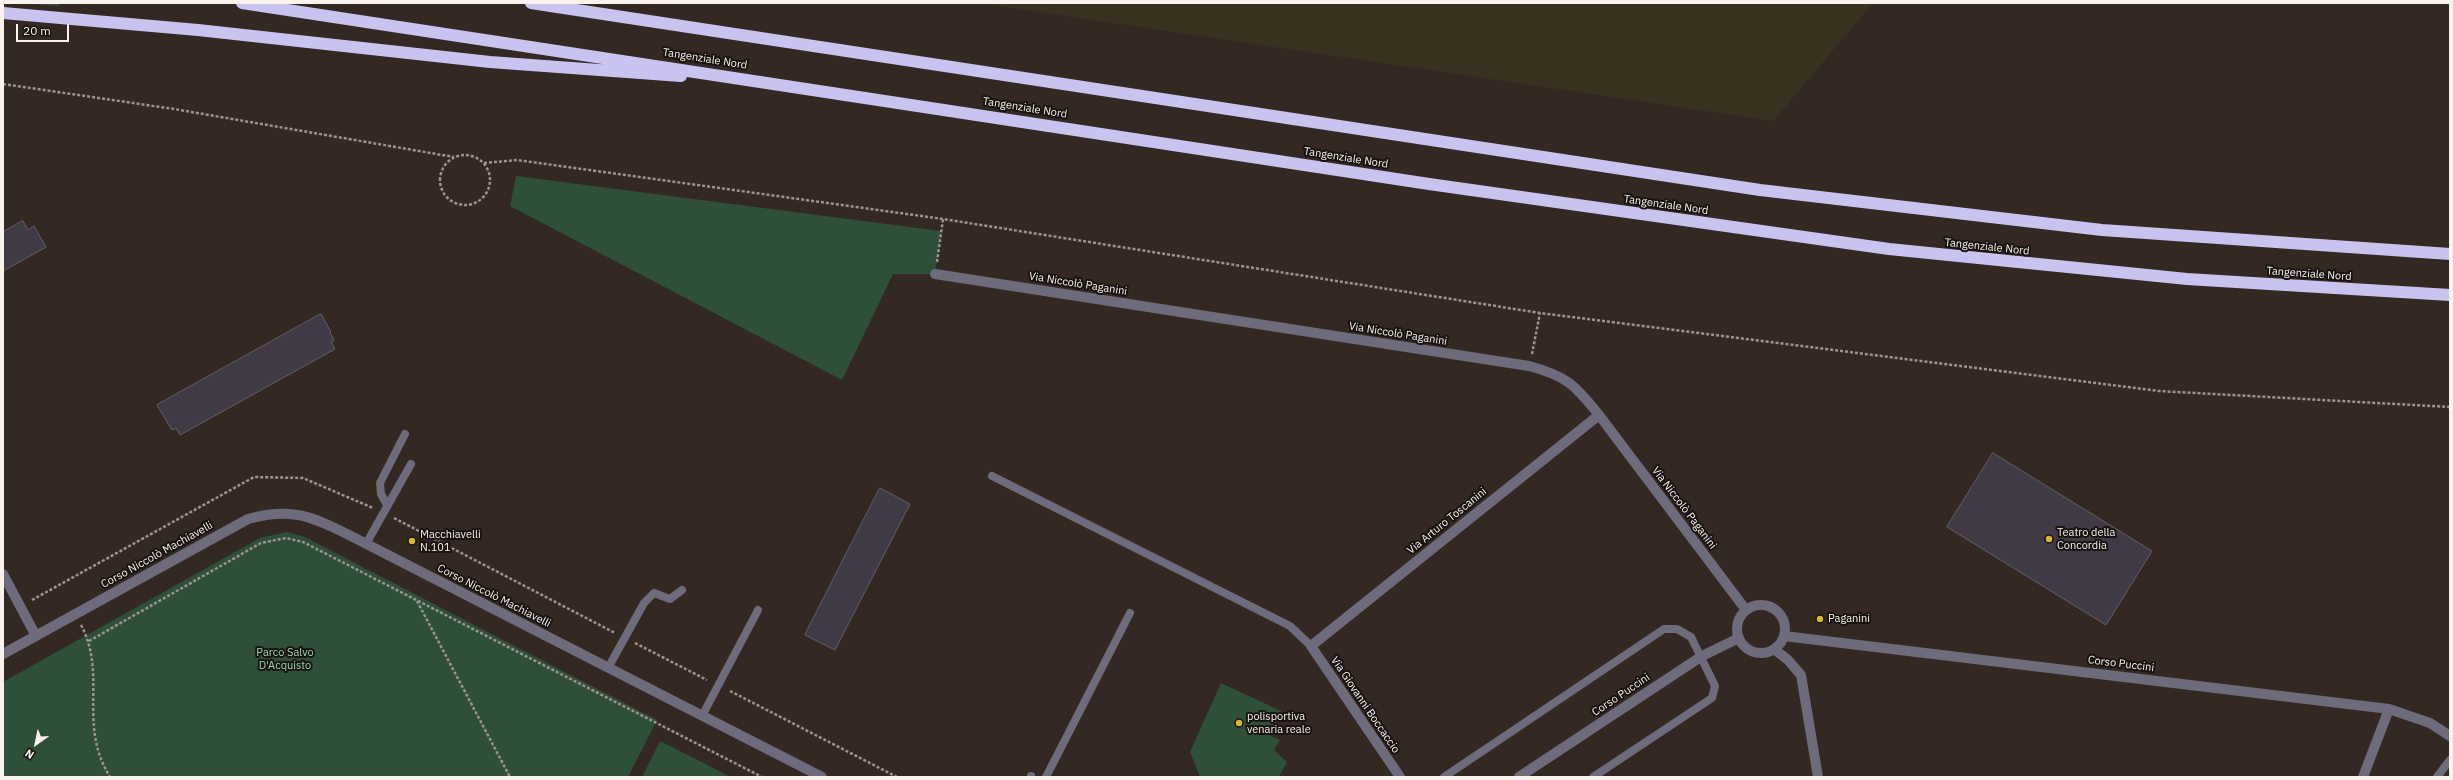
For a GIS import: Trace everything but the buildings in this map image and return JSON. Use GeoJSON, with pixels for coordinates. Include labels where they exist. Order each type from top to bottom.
{"type":"FeatureCollection","features":[{"type":"Feature","properties":{"kind":"highway","name":"Tangenziale Nord"},"geometry":{"type":"LineString","coordinates":[[242,3],[1437,185],[1890,250],[2179,278],[2450,295]]}},
{"type":"Feature","properties":{"kind":"highway"},"geometry":{"type":"LineString","coordinates":[[531,3],[1760,190],[2102,230],[2450,254]]}},
{"type":"Feature","properties":{"kind":"highway"},"geometry":{"type":"LineString","coordinates":[[3,13],[198,30],[490,62],[774,83]]}},
{"type":"Feature","properties":{"kind":"street","name":"Via Niccolò Paganini"},"geometry":{"type":"LineString","coordinates":[[936,274],[1529,366],[1554,373],[1576,387],[1599,415],[1746,610]]}},
{"type":"Feature","properties":{"kind":"street","name":"Via Arturo Toscanini"},"geometry":{"type":"LineString","coordinates":[[1311,646],[1599,415]]}},
{"type":"Feature","properties":{"kind":"street","name":"Corso Niccolò Machiavelli"},"geometry":{"type":"LineString","coordinates":[[3,654],[248,519],[266,514],[301,514],[316,519],[366,544],[822,777]]}},
{"type":"Feature","properties":{"kind":"street"},"geometry":{"type":"LineString","coordinates":[[3,574],[36,636]]}},
{"type":"Feature","properties":{"kind":"street"},"geometry":{"type":"LineString","coordinates":[[1765,605],[1774,609],[1781,616],[1784,625],[1784,636],[1774,649],[1757,652],[1749,650],[1739,638],[1737,627],[1740,618],[1746,610],[1755,606],[1765,605]]}},
{"type":"Feature","properties":{"kind":"street","name":"Corso Puccini"},"geometry":{"type":"LineString","coordinates":[[1784,636],[2389,709],[2430,723],[2450,736]]}},
{"type":"Feature","properties":{"kind":"street","name":"Corso Puccini"},"geometry":{"type":"LineString","coordinates":[[1519,777],[1702,656],[1739,638]]}},
{"type":"Feature","properties":{"kind":"street","name":"Via Giovanni Boccaccio"},"geometry":{"type":"LineString","coordinates":[[1311,646],[1400,777]]}},
{"type":"Feature","properties":{"kind":"street"},"geometry":{"type":"LineString","coordinates":[[1774,649],[1788,660],[1800,675],[1818,777]]}},
{"type":"Feature","properties":{"kind":"street"},"geometry":{"type":"LineString","coordinates":[[2363,777],[2389,709]]}},
{"type":"Feature","properties":{"kind":"lane"},"geometry":{"type":"LineString","coordinates":[[387,505],[380,494],[380,483],[405,434]]}},
{"type":"Feature","properties":{"kind":"lane"},"geometry":{"type":"LineString","coordinates":[[366,544],[411,464]]}},
{"type":"Feature","properties":{"kind":"lane"},"geometry":{"type":"LineString","coordinates":[[992,476],[1290,626],[1311,646]]}},
{"type":"Feature","properties":{"kind":"lane"},"geometry":{"type":"LineString","coordinates":[[608,668],[644,603],[654,593],[670,599],[682,590]]}},
{"type":"Feature","properties":{"kind":"lane"},"geometry":{"type":"LineString","coordinates":[[702,716],[758,610]]}},
{"type":"Feature","properties":{"kind":"lane"},"geometry":{"type":"LineString","coordinates":[[1046,777],[1130,613]]}},
{"type":"Feature","properties":{"kind":"lane"},"geometry":{"type":"LineString","coordinates":[[1444,777],[1664,629],[1677,629],[1691,637],[1702,656],[1715,686],[1712,698],[1593,777]]}},
{"type":"Feature","properties":{"kind":"lane"},"geometry":{"type":"LineString","coordinates":[[2438,777],[2450,760]]}},
{"type":"Feature","properties":{"kind":"path"},"geometry":{"type":"LineString","coordinates":[[3,84],[174,109],[454,157],[469,155],[484,163],[517,160],[943,219],[1540,313],[2159,391],[2450,406]]}},
{"type":"Feature","properties":{"kind":"path"},"geometry":{"type":"LineString","coordinates":[[454,157],[441,169],[440,188],[450,201],[472,205],[485,196],[490,182],[484,163]]}},
{"type":"Feature","properties":{"kind":"path"},"geometry":{"type":"LineString","coordinates":[[936,274],[943,219]]}},
{"type":"Feature","properties":{"kind":"path"},"geometry":{"type":"LineString","coordinates":[[1529,366],[1540,313]]}},
{"type":"Feature","properties":{"kind":"path"},"geometry":{"type":"LineString","coordinates":[[89,641],[261,543],[272,539],[286,538],[303,542],[762,777]]}},
{"type":"Feature","properties":{"kind":"path"},"geometry":{"type":"LineString","coordinates":[[417,601],[510,777]]}},
{"type":"Feature","properties":{"kind":"path"},"geometry":{"type":"LineString","coordinates":[[75,614],[89,641],[94,674],[92,709],[94,736],[100,761],[110,777]]}},
{"type":"Feature","properties":{"kind":"shaded area"},"geometry":{"type":"Polygon","coordinates":[[[978,3],[1873,3],[1773,121],[978,3]]]}},
{"type":"Feature","properties":{"kind":"green space"},"geometry":{"type":"Polygon","coordinates":[[[14,3],[60,3],[59,6],[14,3]]]}},
{"type":"Feature","properties":{"kind":"green space"},"geometry":{"type":"Polygon","coordinates":[[[516,176],[941,231],[935,274],[893,274],[842,380],[510,206],[516,176]]]}},
{"type":"Feature","properties":{"kind":"green space","name":"Parco Salvo D'Acquisto"},"geometry":{"type":"Polygon","coordinates":[[[287,532],[305,537],[657,720],[628,777],[3,777],[3,682],[260,538],[287,532]]]}},
{"type":"Feature","properties":{"kind":"green space","name":"polisportiva venaria reale"},"geometry":{"type":"Polygon","coordinates":[[[1221,683],[1281,711],[1270,736],[1280,740],[1274,750],[1287,762],[1279,777],[1200,777],[1190,752],[1221,683]]]}},
{"type":"Feature","properties":{"kind":"green space"},"geometry":{"type":"Polygon","coordinates":[[[660,741],[731,777],[642,777],[660,741]]]}},
{"type":"Feature","properties":{"kind":"place","name":"Teatro della Concordia"},"geometry":{"type":"Point","coordinates":[2049,539]}},
{"type":"Feature","properties":{"kind":"place","name":"Macchiavelli N.101"},"geometry":{"type":"Point","coordinates":[412,541]}},
{"type":"Feature","properties":{"kind":"place","name":"Paganini"},"geometry":{"type":"Point","coordinates":[1820,619]}},
{"type":"Feature","properties":{"kind":"place","name":"polisportiva venaria reale"},"geometry":{"type":"Point","coordinates":[1239,723]}}]}
